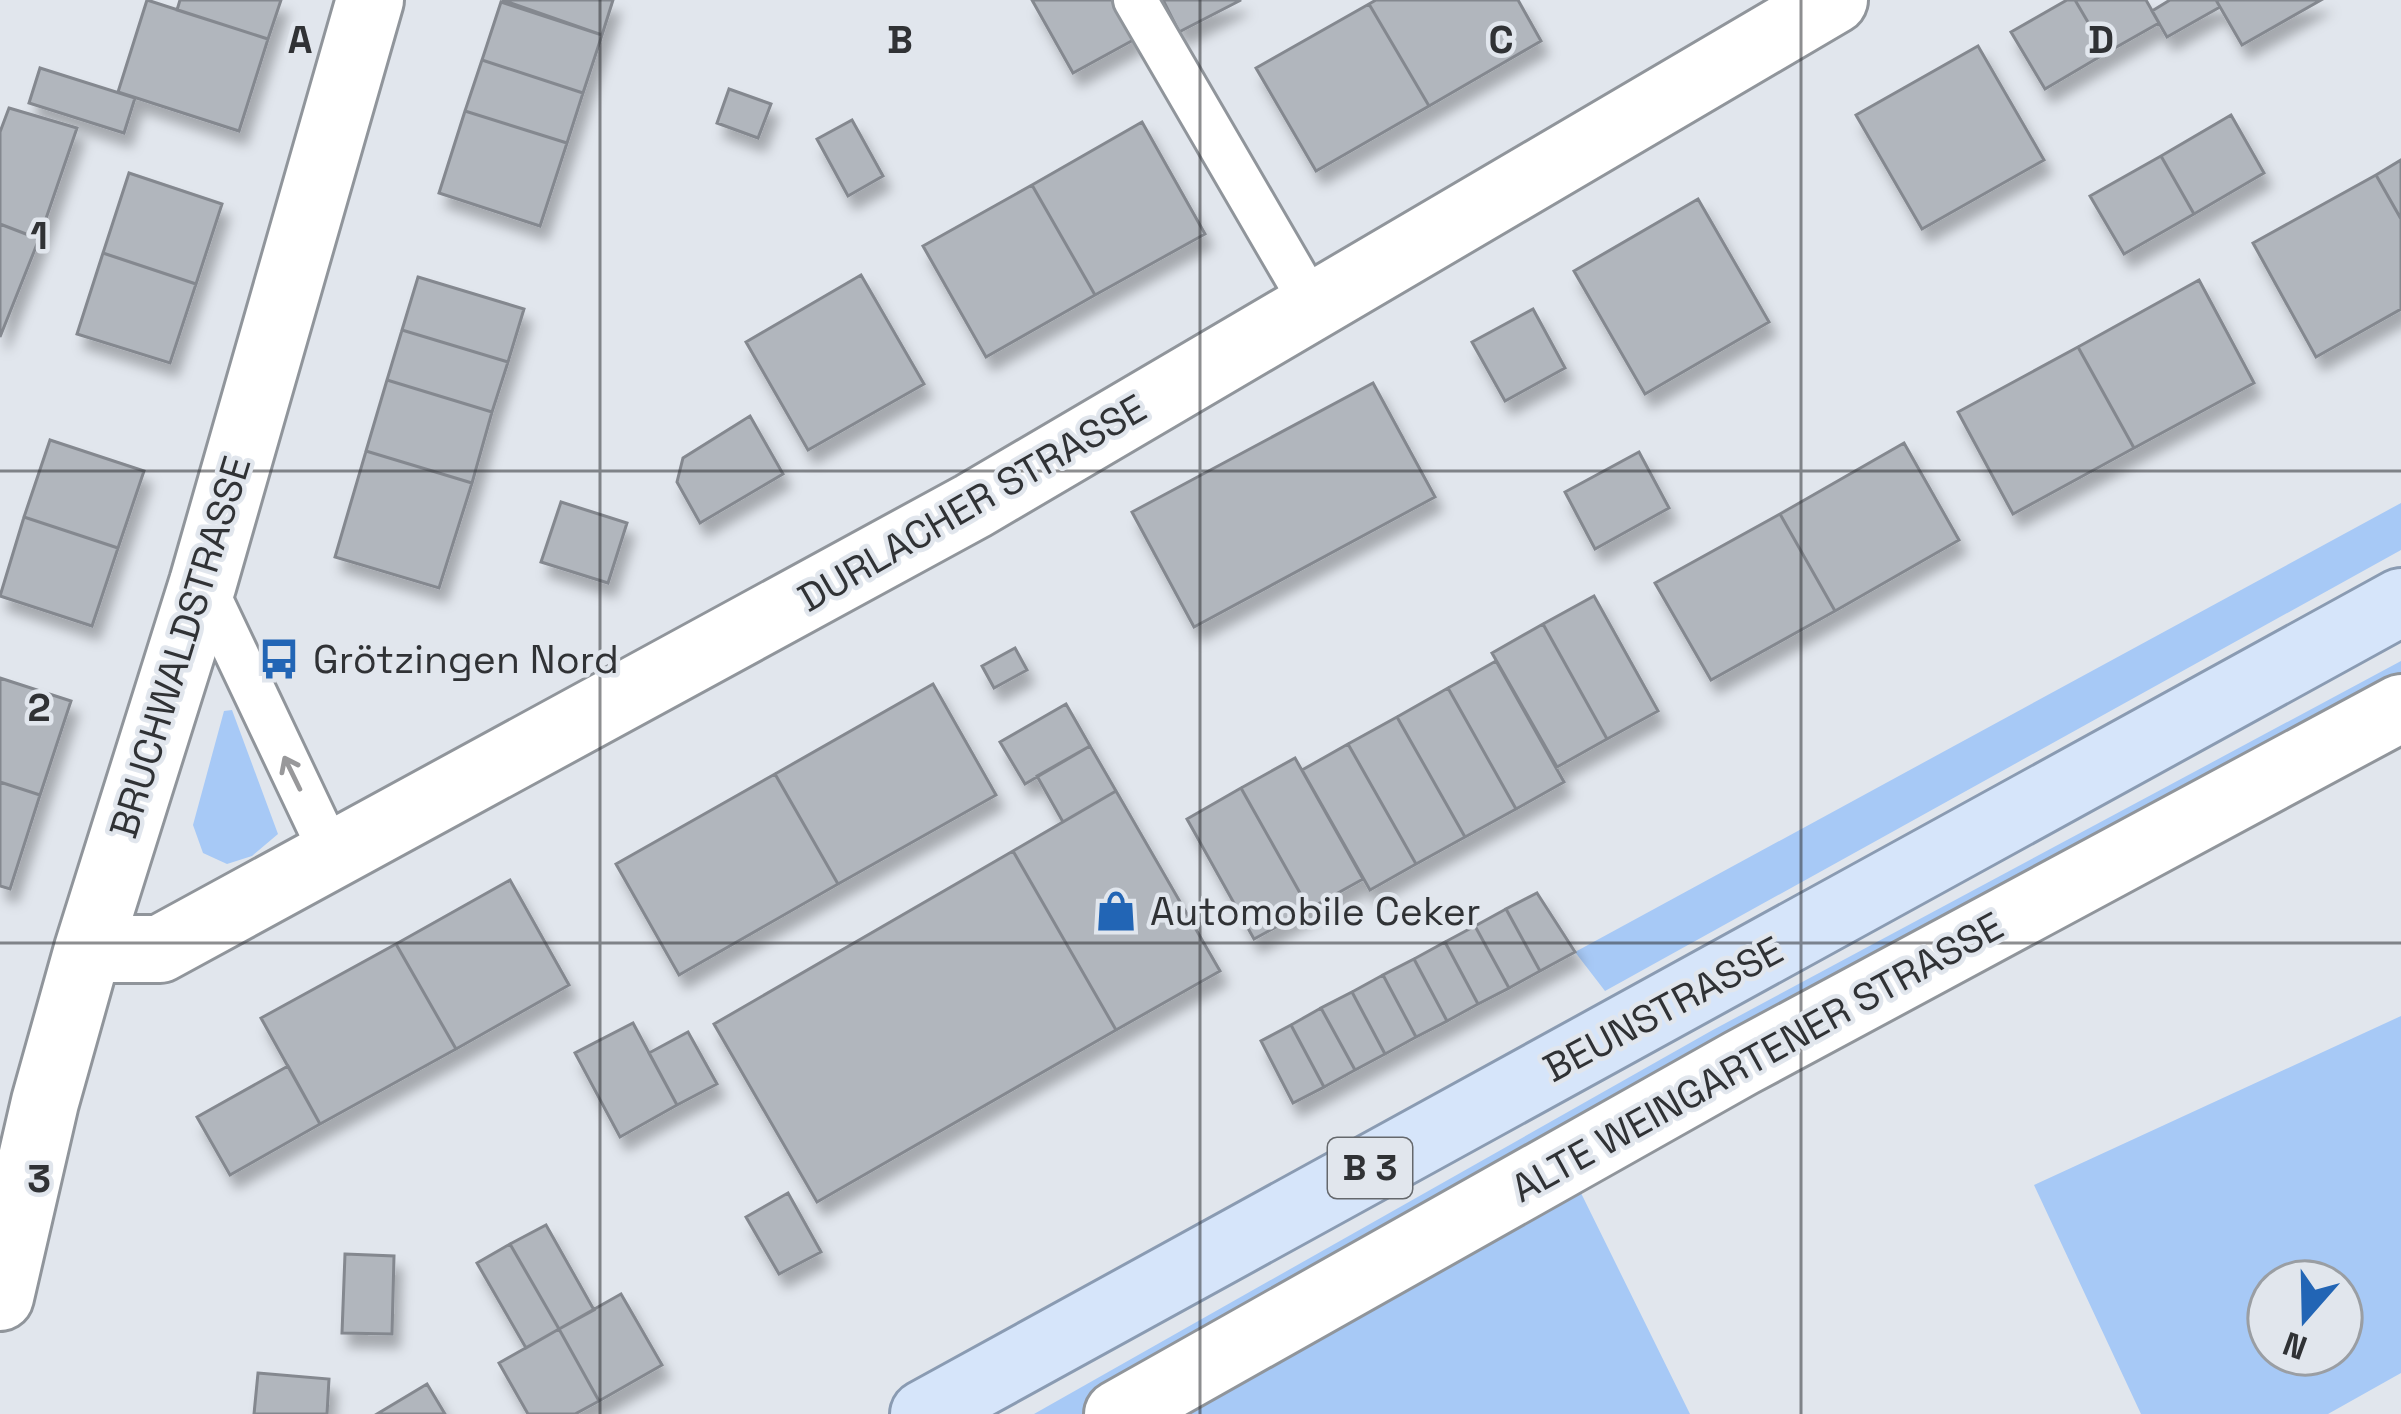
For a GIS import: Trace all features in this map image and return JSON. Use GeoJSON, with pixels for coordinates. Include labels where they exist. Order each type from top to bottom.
{"type":"FeatureCollection","features":[{"type":"Feature","properties":{"kind":"main road","name":"BEUNSTRASSE"},"geometry":{"type":"LineString","coordinates":[[924,1414],[2401,602]]}},
{"type":"Feature","properties":{"kind":"street","name":"BRUCHWALDSTRASSE"},"geometry":{"type":"LineString","coordinates":[[0,1297],[22,1098],[88,949],[203,583],[370,0]]}},
{"type":"Feature","properties":{"kind":"street","name":"DURLACHER STRASSE"},"geometry":{"type":"LineString","coordinates":[[88,949],[160,949],[974,506],[1834,0]]}},
{"type":"Feature","properties":{"kind":"street","name":"ALTE WEINGARTENER STRASSE"},"geometry":{"type":"LineString","coordinates":[[1118,1414],[1741,1063],[2401,708]]}},
{"type":"Feature","properties":{"kind":"lane"},"geometry":{"type":"LineString","coordinates":[[1135,0],[1313,306]]}},
{"type":"Feature","properties":{"kind":"lane"},"geometry":{"type":"LineString","coordinates":[[203,583],[332,855]]}},
{"type":"Feature","properties":{"kind":"shaded area"},"geometry":{"type":"Polygon","coordinates":[[[2401,503],[2401,550],[1605,991],[1575,952],[2401,503]]]}},
{"type":"Feature","properties":{"kind":"shaded area"},"geometry":{"type":"Polygon","coordinates":[[[2401,661],[2401,689],[1084,1414],[1034,1414],[1711,1031],[2401,661]]]}},
{"type":"Feature","properties":{"kind":"shaded area"},"geometry":{"type":"Polygon","coordinates":[[[232,710],[278,834],[252,856],[227,864],[203,853],[193,825],[224,711],[232,710]]]}},
{"type":"Feature","properties":{"kind":"shaded area"},"geometry":{"type":"Polygon","coordinates":[[[2401,1016],[2401,1373],[2328,1414],[2141,1414],[2034,1185],[2401,1016]]]}},
{"type":"Feature","properties":{"kind":"shaded area"},"geometry":{"type":"Polygon","coordinates":[[[1579,1189],[1690,1414],[1179,1414],[1579,1189]]]}},
{"type":"Feature","properties":{"kind":"building"},"geometry":{"type":"Polygon","coordinates":[[[147,0],[268,39],[239,131],[118,92],[147,0]]]}},
{"type":"Feature","properties":{"kind":"building"},"geometry":{"type":"Polygon","coordinates":[[[180,0],[281,0],[268,39],[177,10],[180,0]]]}},
{"type":"Feature","properties":{"kind":"building"},"geometry":{"type":"Polygon","coordinates":[[[502,0],[613,0],[602,35],[502,0]]]}},
{"type":"Feature","properties":{"kind":"building"},"geometry":{"type":"Polygon","coordinates":[[[1032,0],[1116,0],[1137,38],[1073,73],[1032,0]]]}},
{"type":"Feature","properties":{"kind":"building"},"geometry":{"type":"Polygon","coordinates":[[[1163,0],[1241,0],[1179,32],[1163,0]]]}},
{"type":"Feature","properties":{"kind":"building"},"geometry":{"type":"Polygon","coordinates":[[[1376,0],[1518,0],[1541,41],[1429,106],[1369,4],[1376,0]]]}},
{"type":"Feature","properties":{"kind":"building"},"geometry":{"type":"Polygon","coordinates":[[[2075,0],[2106,53],[2045,89],[2011,32],[2075,0]]]}},
{"type":"Feature","properties":{"kind":"building"},"geometry":{"type":"Polygon","coordinates":[[[2075,0],[2146,0],[2159,23],[2106,53],[2075,0]]]}},
{"type":"Feature","properties":{"kind":"building"},"geometry":{"type":"Polygon","coordinates":[[[2170,0],[2216,0],[2220,7],[2167,37],[2152,11],[2170,0]]]}},
{"type":"Feature","properties":{"kind":"building"},"geometry":{"type":"Polygon","coordinates":[[[2216,0],[2321,0],[2242,45],[2216,0]]]}},
{"type":"Feature","properties":{"kind":"building"},"geometry":{"type":"Polygon","coordinates":[[[501,2],[602,35],[583,93],[482,60],[501,2]]]}},
{"type":"Feature","properties":{"kind":"building"},"geometry":{"type":"Polygon","coordinates":[[[1369,4],[1429,106],[1316,171],[1256,68],[1369,4]]]}},
{"type":"Feature","properties":{"kind":"building"},"geometry":{"type":"Polygon","coordinates":[[[1978,46],[2044,160],[1922,229],[1856,115],[1978,46]]]}},
{"type":"Feature","properties":{"kind":"building"},"geometry":{"type":"Polygon","coordinates":[[[482,60],[583,93],[567,143],[465,111],[482,60]]]}},
{"type":"Feature","properties":{"kind":"building"},"geometry":{"type":"Polygon","coordinates":[[[40,68],[135,98],[124,133],[29,103],[40,68]]]}},
{"type":"Feature","properties":{"kind":"building"},"geometry":{"type":"Polygon","coordinates":[[[729,89],[771,104],[758,138],[717,123],[729,89]]]}},
{"type":"Feature","properties":{"kind":"building"},"geometry":{"type":"Polygon","coordinates":[[[9,108],[77,128],[39,239],[0,224],[0,132],[9,108]]]}},
{"type":"Feature","properties":{"kind":"building"},"geometry":{"type":"Polygon","coordinates":[[[465,111],[567,143],[540,226],[439,193],[465,111]]]}},
{"type":"Feature","properties":{"kind":"building"},"geometry":{"type":"Polygon","coordinates":[[[2231,115],[2264,173],[2194,214],[2161,156],[2231,115]]]}},
{"type":"Feature","properties":{"kind":"building"},"geometry":{"type":"Polygon","coordinates":[[[852,120],[883,176],[848,196],[817,139],[852,120]]]}},
{"type":"Feature","properties":{"kind":"building"},"geometry":{"type":"Polygon","coordinates":[[[1142,122],[1205,234],[1095,295],[1032,185],[1142,122]]]}},
{"type":"Feature","properties":{"kind":"building"},"geometry":{"type":"Polygon","coordinates":[[[2161,156],[2194,214],[2124,254],[2090,196],[2161,156]]]}},
{"type":"Feature","properties":{"kind":"building"},"geometry":{"type":"Polygon","coordinates":[[[2401,160],[2401,219],[2376,175],[2401,160]]]}},
{"type":"Feature","properties":{"kind":"building"},"geometry":{"type":"Polygon","coordinates":[[[129,173],[222,204],[196,284],[103,253],[129,173]]]}},
{"type":"Feature","properties":{"kind":"building"},"geometry":{"type":"Polygon","coordinates":[[[2376,175],[2401,219],[2401,309],[2316,357],[2253,243],[2376,175]]]}},
{"type":"Feature","properties":{"kind":"building"},"geometry":{"type":"Polygon","coordinates":[[[1032,185],[1095,295],[986,357],[923,246],[1032,185]]]}},
{"type":"Feature","properties":{"kind":"building"},"geometry":{"type":"Polygon","coordinates":[[[1698,199],[1769,322],[1645,394],[1574,271],[1698,199]]]}},
{"type":"Feature","properties":{"kind":"building"},"geometry":{"type":"Polygon","coordinates":[[[0,224],[39,239],[0,337],[0,224]]]}},
{"type":"Feature","properties":{"kind":"building"},"geometry":{"type":"Polygon","coordinates":[[[103,253],[196,284],[170,363],[77,334],[103,253]]]}},
{"type":"Feature","properties":{"kind":"building"},"geometry":{"type":"Polygon","coordinates":[[[861,275],[924,384],[808,450],[746,342],[861,275]]]}},
{"type":"Feature","properties":{"kind":"building"},"geometry":{"type":"Polygon","coordinates":[[[418,277],[524,309],[508,362],[402,330],[418,277]]]}},
{"type":"Feature","properties":{"kind":"building"},"geometry":{"type":"Polygon","coordinates":[[[2199,280],[2254,383],[2134,448],[2078,347],[2199,280]]]}},
{"type":"Feature","properties":{"kind":"building"},"geometry":{"type":"Polygon","coordinates":[[[1533,309],[1565,368],[1505,401],[1472,342],[1533,309]]]}},
{"type":"Feature","properties":{"kind":"building"},"geometry":{"type":"Polygon","coordinates":[[[402,330],[508,362],[492,412],[387,380],[402,330]]]}},
{"type":"Feature","properties":{"kind":"building"},"geometry":{"type":"Polygon","coordinates":[[[2078,347],[2134,448],[2013,514],[1958,412],[2078,347]]]}},
{"type":"Feature","properties":{"kind":"building"},"geometry":{"type":"Polygon","coordinates":[[[387,380],[492,412],[472,483],[366,451],[387,380]]]}},
{"type":"Feature","properties":{"kind":"building"},"geometry":{"type":"Polygon","coordinates":[[[1373,383],[1435,497],[1194,627],[1132,512],[1373,383]]]}},
{"type":"Feature","properties":{"kind":"building"},"geometry":{"type":"Polygon","coordinates":[[[750,416],[783,474],[700,523],[677,482],[683,458],[750,416]]]}},
{"type":"Feature","properties":{"kind":"building"},"geometry":{"type":"Polygon","coordinates":[[[50,440],[144,471],[118,548],[24,517],[50,440]]]}},
{"type":"Feature","properties":{"kind":"building"},"geometry":{"type":"Polygon","coordinates":[[[1904,443],[1959,540],[1835,611],[1780,514],[1904,443]]]}},
{"type":"Feature","properties":{"kind":"building"},"geometry":{"type":"Polygon","coordinates":[[[366,451],[472,483],[439,588],[335,557],[366,451]]]}},
{"type":"Feature","properties":{"kind":"building"},"geometry":{"type":"Polygon","coordinates":[[[1639,452],[1669,508],[1595,549],[1565,492],[1639,452]]]}},
{"type":"Feature","properties":{"kind":"building"},"geometry":{"type":"Polygon","coordinates":[[[561,502],[627,523],[608,583],[541,562],[561,502]]]}},
{"type":"Feature","properties":{"kind":"building"},"geometry":{"type":"Polygon","coordinates":[[[1780,514],[1835,611],[1711,680],[1655,583],[1780,514]]]}},
{"type":"Feature","properties":{"kind":"building"},"geometry":{"type":"Polygon","coordinates":[[[24,517],[118,548],[92,626],[0,596],[24,517]]]}},
{"type":"Feature","properties":{"kind":"building"},"geometry":{"type":"Polygon","coordinates":[[[1594,596],[1658,711],[1607,739],[1543,624],[1594,596]]]}},
{"type":"Feature","properties":{"kind":"building"},"geometry":{"type":"Polygon","coordinates":[[[1543,624],[1607,739],[1557,767],[1492,653],[1543,624]]]}},
{"type":"Feature","properties":{"kind":"building"},"geometry":{"type":"Polygon","coordinates":[[[1015,648],[1027,670],[994,688],[982,666],[1015,648]]]}},
{"type":"Feature","properties":{"kind":"building"},"geometry":{"type":"Polygon","coordinates":[[[1496,661],[1564,782],[1516,809],[1448,688],[1496,661]]]}},
{"type":"Feature","properties":{"kind":"building"},"geometry":{"type":"Polygon","coordinates":[[[0,678],[71,701],[40,795],[0,782],[0,678]]]}},
{"type":"Feature","properties":{"kind":"building"},"geometry":{"type":"Polygon","coordinates":[[[933,684],[996,795],[838,884],[775,774],[933,684]]]}},
{"type":"Feature","properties":{"kind":"building"},"geometry":{"type":"Polygon","coordinates":[[[1448,688],[1516,809],[1465,837],[1397,717],[1448,688]]]}},
{"type":"Feature","properties":{"kind":"building"},"geometry":{"type":"Polygon","coordinates":[[[1066,704],[1090,746],[1025,784],[1000,742],[1066,704]]]}},
{"type":"Feature","properties":{"kind":"building"},"geometry":{"type":"Polygon","coordinates":[[[1397,717],[1465,837],[1416,864],[1348,744],[1397,717]]]}},
{"type":"Feature","properties":{"kind":"building"},"geometry":{"type":"Polygon","coordinates":[[[1348,744],[1416,864],[1370,890],[1302,770],[1348,744]]]}},
{"type":"Feature","properties":{"kind":"building"},"geometry":{"type":"Polygon","coordinates":[[[1090,746],[1116,791],[1063,822],[1037,776],[1090,746]]]}},
{"type":"Feature","properties":{"kind":"building"},"geometry":{"type":"Polygon","coordinates":[[[1295,758],[1363,879],[1309,909],[1241,788],[1295,758]]]}},
{"type":"Feature","properties":{"kind":"building"},"geometry":{"type":"Polygon","coordinates":[[[775,774],[838,884],[679,975],[616,864],[775,774]]]}},
{"type":"Feature","properties":{"kind":"building"},"geometry":{"type":"Polygon","coordinates":[[[0,782],[40,795],[10,889],[0,886],[0,782]]]}},
{"type":"Feature","properties":{"kind":"building"},"geometry":{"type":"Polygon","coordinates":[[[1241,788],[1309,909],[1254,939],[1187,819],[1241,788]]]}},
{"type":"Feature","properties":{"kind":"building","name":"Automobile Ceker"},"geometry":{"type":"Polygon","coordinates":[[[1116,791],[1220,971],[1116,1030],[1013,851],[1116,791]]]}},
{"type":"Feature","properties":{"kind":"building"},"geometry":{"type":"Polygon","coordinates":[[[1013,851],[1116,1030],[817,1202],[714,1024],[1013,851]]]}},
{"type":"Feature","properties":{"kind":"building"},"geometry":{"type":"Polygon","coordinates":[[[510,880],[569,985],[456,1049],[396,944],[510,880]]]}},
{"type":"Feature","properties":{"kind":"building"},"geometry":{"type":"Polygon","coordinates":[[[1537,893],[1575,952],[1540,971],[1506,909],[1537,893]]]}},
{"type":"Feature","properties":{"kind":"building"},"geometry":{"type":"Polygon","coordinates":[[[1506,909],[1540,971],[1509,988],[1475,926],[1506,909]]]}},
{"type":"Feature","properties":{"kind":"building"},"geometry":{"type":"Polygon","coordinates":[[[1475,926],[1509,988],[1478,1004],[1445,942],[1475,926]]]}},
{"type":"Feature","properties":{"kind":"building"},"geometry":{"type":"Polygon","coordinates":[[[1445,942],[1478,1004],[1447,1021],[1414,959],[1445,942]]]}},
{"type":"Feature","properties":{"kind":"building"},"geometry":{"type":"Polygon","coordinates":[[[396,944],[456,1049],[320,1124],[261,1018],[396,944]]]}},
{"type":"Feature","properties":{"kind":"building"},"geometry":{"type":"Polygon","coordinates":[[[1414,959],[1447,1021],[1416,1037],[1383,975],[1414,959]]]}},
{"type":"Feature","properties":{"kind":"building"},"geometry":{"type":"Polygon","coordinates":[[[1383,975],[1416,1037],[1385,1054],[1352,992],[1383,975]]]}},
{"type":"Feature","properties":{"kind":"building"},"geometry":{"type":"Polygon","coordinates":[[[1352,992],[1385,1054],[1355,1070],[1321,1008],[1352,992]]]}},
{"type":"Feature","properties":{"kind":"building"},"geometry":{"type":"Polygon","coordinates":[[[1321,1008],[1355,1070],[1324,1087],[1291,1025],[1321,1008]]]}},
{"type":"Feature","properties":{"kind":"building"},"geometry":{"type":"Polygon","coordinates":[[[633,1023],[677,1105],[620,1137],[575,1053],[633,1023]]]}},
{"type":"Feature","properties":{"kind":"building"},"geometry":{"type":"Polygon","coordinates":[[[1291,1025],[1324,1087],[1293,1103],[1261,1041],[1291,1025]]]}},
{"type":"Feature","properties":{"kind":"building"},"geometry":{"type":"Polygon","coordinates":[[[688,1032],[717,1084],[677,1105],[649,1053],[688,1032]]]}},
{"type":"Feature","properties":{"kind":"building"},"geometry":{"type":"Polygon","coordinates":[[[288,1066],[320,1124],[230,1175],[197,1117],[288,1066]]]}},
{"type":"Feature","properties":{"kind":"building"},"geometry":{"type":"Polygon","coordinates":[[[788,1193],[821,1252],[779,1274],[746,1217],[788,1193]]]}},
{"type":"Feature","properties":{"kind":"building"},"geometry":{"type":"Polygon","coordinates":[[[546,1225],[594,1310],[559,1329],[510,1244],[546,1225]]]}},
{"type":"Feature","properties":{"kind":"building"},"geometry":{"type":"Polygon","coordinates":[[[510,1244],[559,1329],[526,1348],[477,1263],[510,1244]]]}},
{"type":"Feature","properties":{"kind":"building"},"geometry":{"type":"Polygon","coordinates":[[[345,1254],[394,1256],[392,1334],[342,1333],[345,1254]]]}},
{"type":"Feature","properties":{"kind":"building"},"geometry":{"type":"Polygon","coordinates":[[[621,1294],[662,1365],[599,1401],[559,1329],[621,1294]]]}},
{"type":"Feature","properties":{"kind":"building"},"geometry":{"type":"Polygon","coordinates":[[[559,1329],[599,1401],[575,1414],[528,1414],[499,1363],[559,1329]]]}},
{"type":"Feature","properties":{"kind":"building"},"geometry":{"type":"Polygon","coordinates":[[[258,1373],[329,1379],[327,1414],[254,1414],[258,1373]]]}},
{"type":"Feature","properties":{"kind":"building"},"geometry":{"type":"Polygon","coordinates":[[[427,1384],[445,1414],[377,1414],[427,1384]]]}},
{"type":"Feature","properties":{"kind":"place","name":"Grötzingen Nord"},"geometry":{"type":"Point","coordinates":[279,659]}},
{"type":"Feature","properties":{"kind":"place","name":"Automobile Ceker"},"geometry":{"type":"Point","coordinates":[1116,911]}}]}
